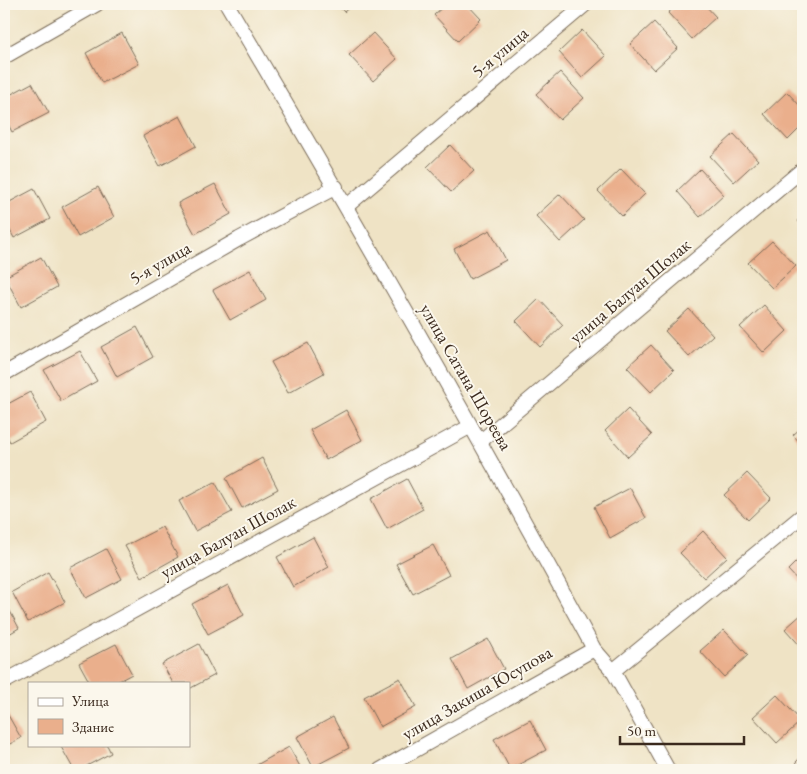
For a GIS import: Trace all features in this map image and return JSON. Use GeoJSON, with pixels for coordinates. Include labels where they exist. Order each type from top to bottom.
{"type":"FeatureCollection","features":[{"type":"Feature","properties":{"kind":"street"},"geometry":{"type":"LineString","coordinates":[[4,57],[97,4]]}},
{"type":"Feature","properties":{"kind":"street","name":"улица Сатана Шореева"},"geometry":{"type":"LineString","coordinates":[[227,4],[336,187],[481,441],[594,649],[613,671],[668,770]]}},
{"type":"Feature","properties":{"kind":"street","name":"5-я улица"},"geometry":{"type":"LineString","coordinates":[[347,206],[586,4]]}},
{"type":"Feature","properties":{"kind":"street","name":"улица Балуан Шолак"},"geometry":{"type":"LineString","coordinates":[[481,441],[803,169]]}},
{"type":"Feature","properties":{"kind":"street","name":"5-я улица"},"geometry":{"type":"LineString","coordinates":[[4,374],[239,239],[336,187]]}},
{"type":"Feature","properties":{"kind":"street","name":"улица Балуан Шолак"},"geometry":{"type":"LineString","coordinates":[[4,682],[472,426]]}},
{"type":"Feature","properties":{"kind":"street"},"geometry":{"type":"LineString","coordinates":[[613,671],[803,515]]}},
{"type":"Feature","properties":{"kind":"street","name":"улица Закиша Юсупова"},"geometry":{"type":"LineString","coordinates":[[380,770],[594,649]]}},
{"type":"Feature","properties":{"kind":"building"},"geometry":{"type":"Polygon","coordinates":[[[337,4],[353,4],[344,12],[337,4]]]}},
{"type":"Feature","properties":{"kind":"building"},"geometry":{"type":"Polygon","coordinates":[[[446,4],[467,4],[481,19],[458,41],[434,15],[446,4]]]}},
{"type":"Feature","properties":{"kind":"building"},"geometry":{"type":"Polygon","coordinates":[[[678,4],[704,4],[716,17],[692,39],[668,13],[678,4]]]}},
{"type":"Feature","properties":{"kind":"building"},"geometry":{"type":"Polygon","coordinates":[[[654,22],[678,48],[654,70],[630,44],[654,22]]]}},
{"type":"Feature","properties":{"kind":"building"},"geometry":{"type":"Polygon","coordinates":[[[582,30],[606,56],[582,78],[559,52],[582,30]]]}},
{"type":"Feature","properties":{"kind":"building"},"geometry":{"type":"Polygon","coordinates":[[[122,33],[139,64],[102,83],[86,53],[122,33]]]}},
{"type":"Feature","properties":{"kind":"building"},"geometry":{"type":"Polygon","coordinates":[[[373,33],[397,59],[373,81],[349,55],[373,33]]]}},
{"type":"Feature","properties":{"kind":"building"},"geometry":{"type":"Polygon","coordinates":[[[560,72],[584,98],[560,120],[536,94],[560,72]]]}},
{"type":"Feature","properties":{"kind":"building"},"geometry":{"type":"Polygon","coordinates":[[[32,83],[49,113],[12,132],[4,116],[4,98],[32,83]]]}},
{"type":"Feature","properties":{"kind":"building"},"geometry":{"type":"Polygon","coordinates":[[[787,92],[803,109],[803,125],[788,140],[764,114],[787,92]]]}},
{"type":"Feature","properties":{"kind":"building"},"geometry":{"type":"Polygon","coordinates":[[[180,116],[196,146],[160,166],[143,136],[180,116]]]}},
{"type":"Feature","properties":{"kind":"building"},"geometry":{"type":"Polygon","coordinates":[[[734,134],[758,160],[734,182],[710,156],[734,134]]]}},
{"type":"Feature","properties":{"kind":"building"},"geometry":{"type":"Polygon","coordinates":[[[450,145],[474,171],[451,192],[427,167],[450,145]]]}},
{"type":"Feature","properties":{"kind":"building"},"geometry":{"type":"Polygon","coordinates":[[[621,169],[645,194],[622,216],[598,191],[621,169]]]}},
{"type":"Feature","properties":{"kind":"building"},"geometry":{"type":"Polygon","coordinates":[[[700,169],[724,195],[700,217],[677,191],[700,169]]]}},
{"type":"Feature","properties":{"kind":"building"},"geometry":{"type":"Polygon","coordinates":[[[215,184],[231,214],[195,234],[178,203],[215,184]]]}},
{"type":"Feature","properties":{"kind":"building"},"geometry":{"type":"Polygon","coordinates":[[[98,187],[114,217],[78,237],[62,207],[98,187]]]}},
{"type":"Feature","properties":{"kind":"building"},"geometry":{"type":"Polygon","coordinates":[[[34,189],[50,219],[14,238],[4,219],[4,205],[34,189]]]}},
{"type":"Feature","properties":{"kind":"building"},"geometry":{"type":"Polygon","coordinates":[[[560,194],[584,220],[560,242],[536,216],[560,194]]]}},
{"type":"Feature","properties":{"kind":"building"},"geometry":{"type":"Polygon","coordinates":[[[803,216],[803,227],[798,221],[803,216]]]}},
{"type":"Feature","properties":{"kind":"building"},"geometry":{"type":"Polygon","coordinates":[[[490,230],[506,260],[470,279],[454,249],[490,230]]]}},
{"type":"Feature","properties":{"kind":"building"},"geometry":{"type":"Polygon","coordinates":[[[772,241],[796,266],[772,288],[748,263],[772,241]]]}},
{"type":"Feature","properties":{"kind":"building"},"geometry":{"type":"Polygon","coordinates":[[[41,257],[57,287],[21,307],[5,277],[41,257]]]}},
{"type":"Feature","properties":{"kind":"building"},"geometry":{"type":"Polygon","coordinates":[[[250,270],[266,300],[230,320],[213,290],[250,270]]]}},
{"type":"Feature","properties":{"kind":"building"},"geometry":{"type":"Polygon","coordinates":[[[539,299],[563,325],[540,347],[516,321],[539,299]]]}},
{"type":"Feature","properties":{"kind":"building"},"geometry":{"type":"Polygon","coordinates":[[[764,305],[787,331],[764,353],[740,327],[764,305]]]}},
{"type":"Feature","properties":{"kind":"building"},"geometry":{"type":"Polygon","coordinates":[[[689,309],[713,335],[689,357],[665,331],[689,309]]]}},
{"type":"Feature","properties":{"kind":"building"},"geometry":{"type":"Polygon","coordinates":[[[137,327],[153,357],[117,377],[101,347],[137,327]]]}},
{"type":"Feature","properties":{"kind":"building"},"geometry":{"type":"Polygon","coordinates":[[[308,343],[324,373],[288,393],[271,362],[308,343]]]}},
{"type":"Feature","properties":{"kind":"building"},"geometry":{"type":"Polygon","coordinates":[[[651,345],[674,370],[651,392],[627,367],[651,345]]]}},
{"type":"Feature","properties":{"kind":"building"},"geometry":{"type":"Polygon","coordinates":[[[80,351],[97,381],[61,401],[44,370],[80,351]]]}},
{"type":"Feature","properties":{"kind":"building"},"geometry":{"type":"Polygon","coordinates":[[[30,392],[46,422],[10,442],[4,430],[4,406],[30,392]]]}},
{"type":"Feature","properties":{"kind":"building"},"geometry":{"type":"Polygon","coordinates":[[[628,409],[652,435],[628,457],[605,431],[628,409]]]}},
{"type":"Feature","properties":{"kind":"building"},"geometry":{"type":"Polygon","coordinates":[[[346,410],[362,440],[326,460],[310,430],[346,410]]]}},
{"type":"Feature","properties":{"kind":"building"},"geometry":{"type":"Polygon","coordinates":[[[803,426],[803,446],[793,435],[803,426]]]}},
{"type":"Feature","properties":{"kind":"building"},"geometry":{"type":"Polygon","coordinates":[[[262,458],[278,489],[242,508],[226,478],[262,458]]]}},
{"type":"Feature","properties":{"kind":"building"},"geometry":{"type":"Polygon","coordinates":[[[747,473],[771,498],[748,520],[724,495],[747,473]]]}},
{"type":"Feature","properties":{"kind":"building"},"geometry":{"type":"Polygon","coordinates":[[[407,479],[423,509],[387,529],[371,499],[407,479]]]}},
{"type":"Feature","properties":{"kind":"building"},"geometry":{"type":"Polygon","coordinates":[[[215,482],[232,512],[195,531],[179,501],[215,482]]]}},
{"type":"Feature","properties":{"kind":"building"},"geometry":{"type":"Polygon","coordinates":[[[630,488],[646,518],[610,538],[594,507],[630,488]]]}},
{"type":"Feature","properties":{"kind":"building"},"geometry":{"type":"Polygon","coordinates":[[[162,527],[178,557],[142,577],[125,546],[162,527]]]}},
{"type":"Feature","properties":{"kind":"building"},"geometry":{"type":"Polygon","coordinates":[[[703,531],[727,557],[704,578],[680,553],[703,531]]]}},
{"type":"Feature","properties":{"kind":"building"},"geometry":{"type":"Polygon","coordinates":[[[313,537],[329,567],[293,587],[277,557],[313,537]]]}},
{"type":"Feature","properties":{"kind":"building"},"geometry":{"type":"Polygon","coordinates":[[[433,545],[449,575],[413,594],[396,564],[433,545]]]}},
{"type":"Feature","properties":{"kind":"building"},"geometry":{"type":"Polygon","coordinates":[[[106,549],[122,579],[86,598],[70,568],[106,549]]]}},
{"type":"Feature","properties":{"kind":"building"},"geometry":{"type":"Polygon","coordinates":[[[803,555],[803,586],[788,570],[803,555]]]}},
{"type":"Feature","properties":{"kind":"building"},"geometry":{"type":"Polygon","coordinates":[[[48,572],[65,602],[28,622],[12,592],[48,572]]]}},
{"type":"Feature","properties":{"kind":"building"},"geometry":{"type":"Polygon","coordinates":[[[228,585],[244,615],[208,634],[192,604],[228,585]]]}},
{"type":"Feature","properties":{"kind":"building"},"geometry":{"type":"Polygon","coordinates":[[[4,600],[19,628],[4,637],[4,600]]]}},
{"type":"Feature","properties":{"kind":"building"},"geometry":{"type":"Polygon","coordinates":[[[803,613],[803,649],[785,629],[803,613]]]}},
{"type":"Feature","properties":{"kind":"building"},"geometry":{"type":"Polygon","coordinates":[[[724,630],[748,655],[724,677],[700,651],[724,630]]]}},
{"type":"Feature","properties":{"kind":"building"},"geometry":{"type":"Polygon","coordinates":[[[488,639],[504,669],[468,689],[452,659],[488,639]]]}},
{"type":"Feature","properties":{"kind":"building"},"geometry":{"type":"Polygon","coordinates":[[[116,644],[132,674],[117,682],[89,682],[79,663],[116,644]]]}},
{"type":"Feature","properties":{"kind":"building"},"geometry":{"type":"Polygon","coordinates":[[[199,644],[215,675],[190,688],[190,682],[172,682],[162,664],[199,644]]]}},
{"type":"Feature","properties":{"kind":"building"},"geometry":{"type":"Polygon","coordinates":[[[400,678],[416,707],[380,727],[364,697],[400,678]]]}},
{"type":"Feature","properties":{"kind":"building"},"geometry":{"type":"Polygon","coordinates":[[[777,695],[801,721],[777,743],[753,717],[777,695]]]}},
{"type":"Feature","properties":{"kind":"building"},"geometry":{"type":"Polygon","coordinates":[[[4,708],[21,738],[4,747],[4,708]]]}},
{"type":"Feature","properties":{"kind":"building"},"geometry":{"type":"Polygon","coordinates":[[[333,717],[349,748],[313,767],[297,737],[333,717]]]}},
{"type":"Feature","properties":{"kind":"building"},"geometry":{"type":"Polygon","coordinates":[[[530,720],[546,750],[510,769],[494,739],[530,720]]]}},
{"type":"Feature","properties":{"kind":"building"},"geometry":{"type":"Polygon","coordinates":[[[61,746],[108,746],[111,753],[79,770],[74,770],[61,746]]]}},
{"type":"Feature","properties":{"kind":"building"},"geometry":{"type":"Polygon","coordinates":[[[289,747],[302,770],[255,770],[253,767],[289,747]]]}},
{"type":"Feature","properties":{"kind":"building"},"geometry":{"type":"Polygon","coordinates":[[[803,755],[803,770],[796,762],[803,755]]]}}]}
